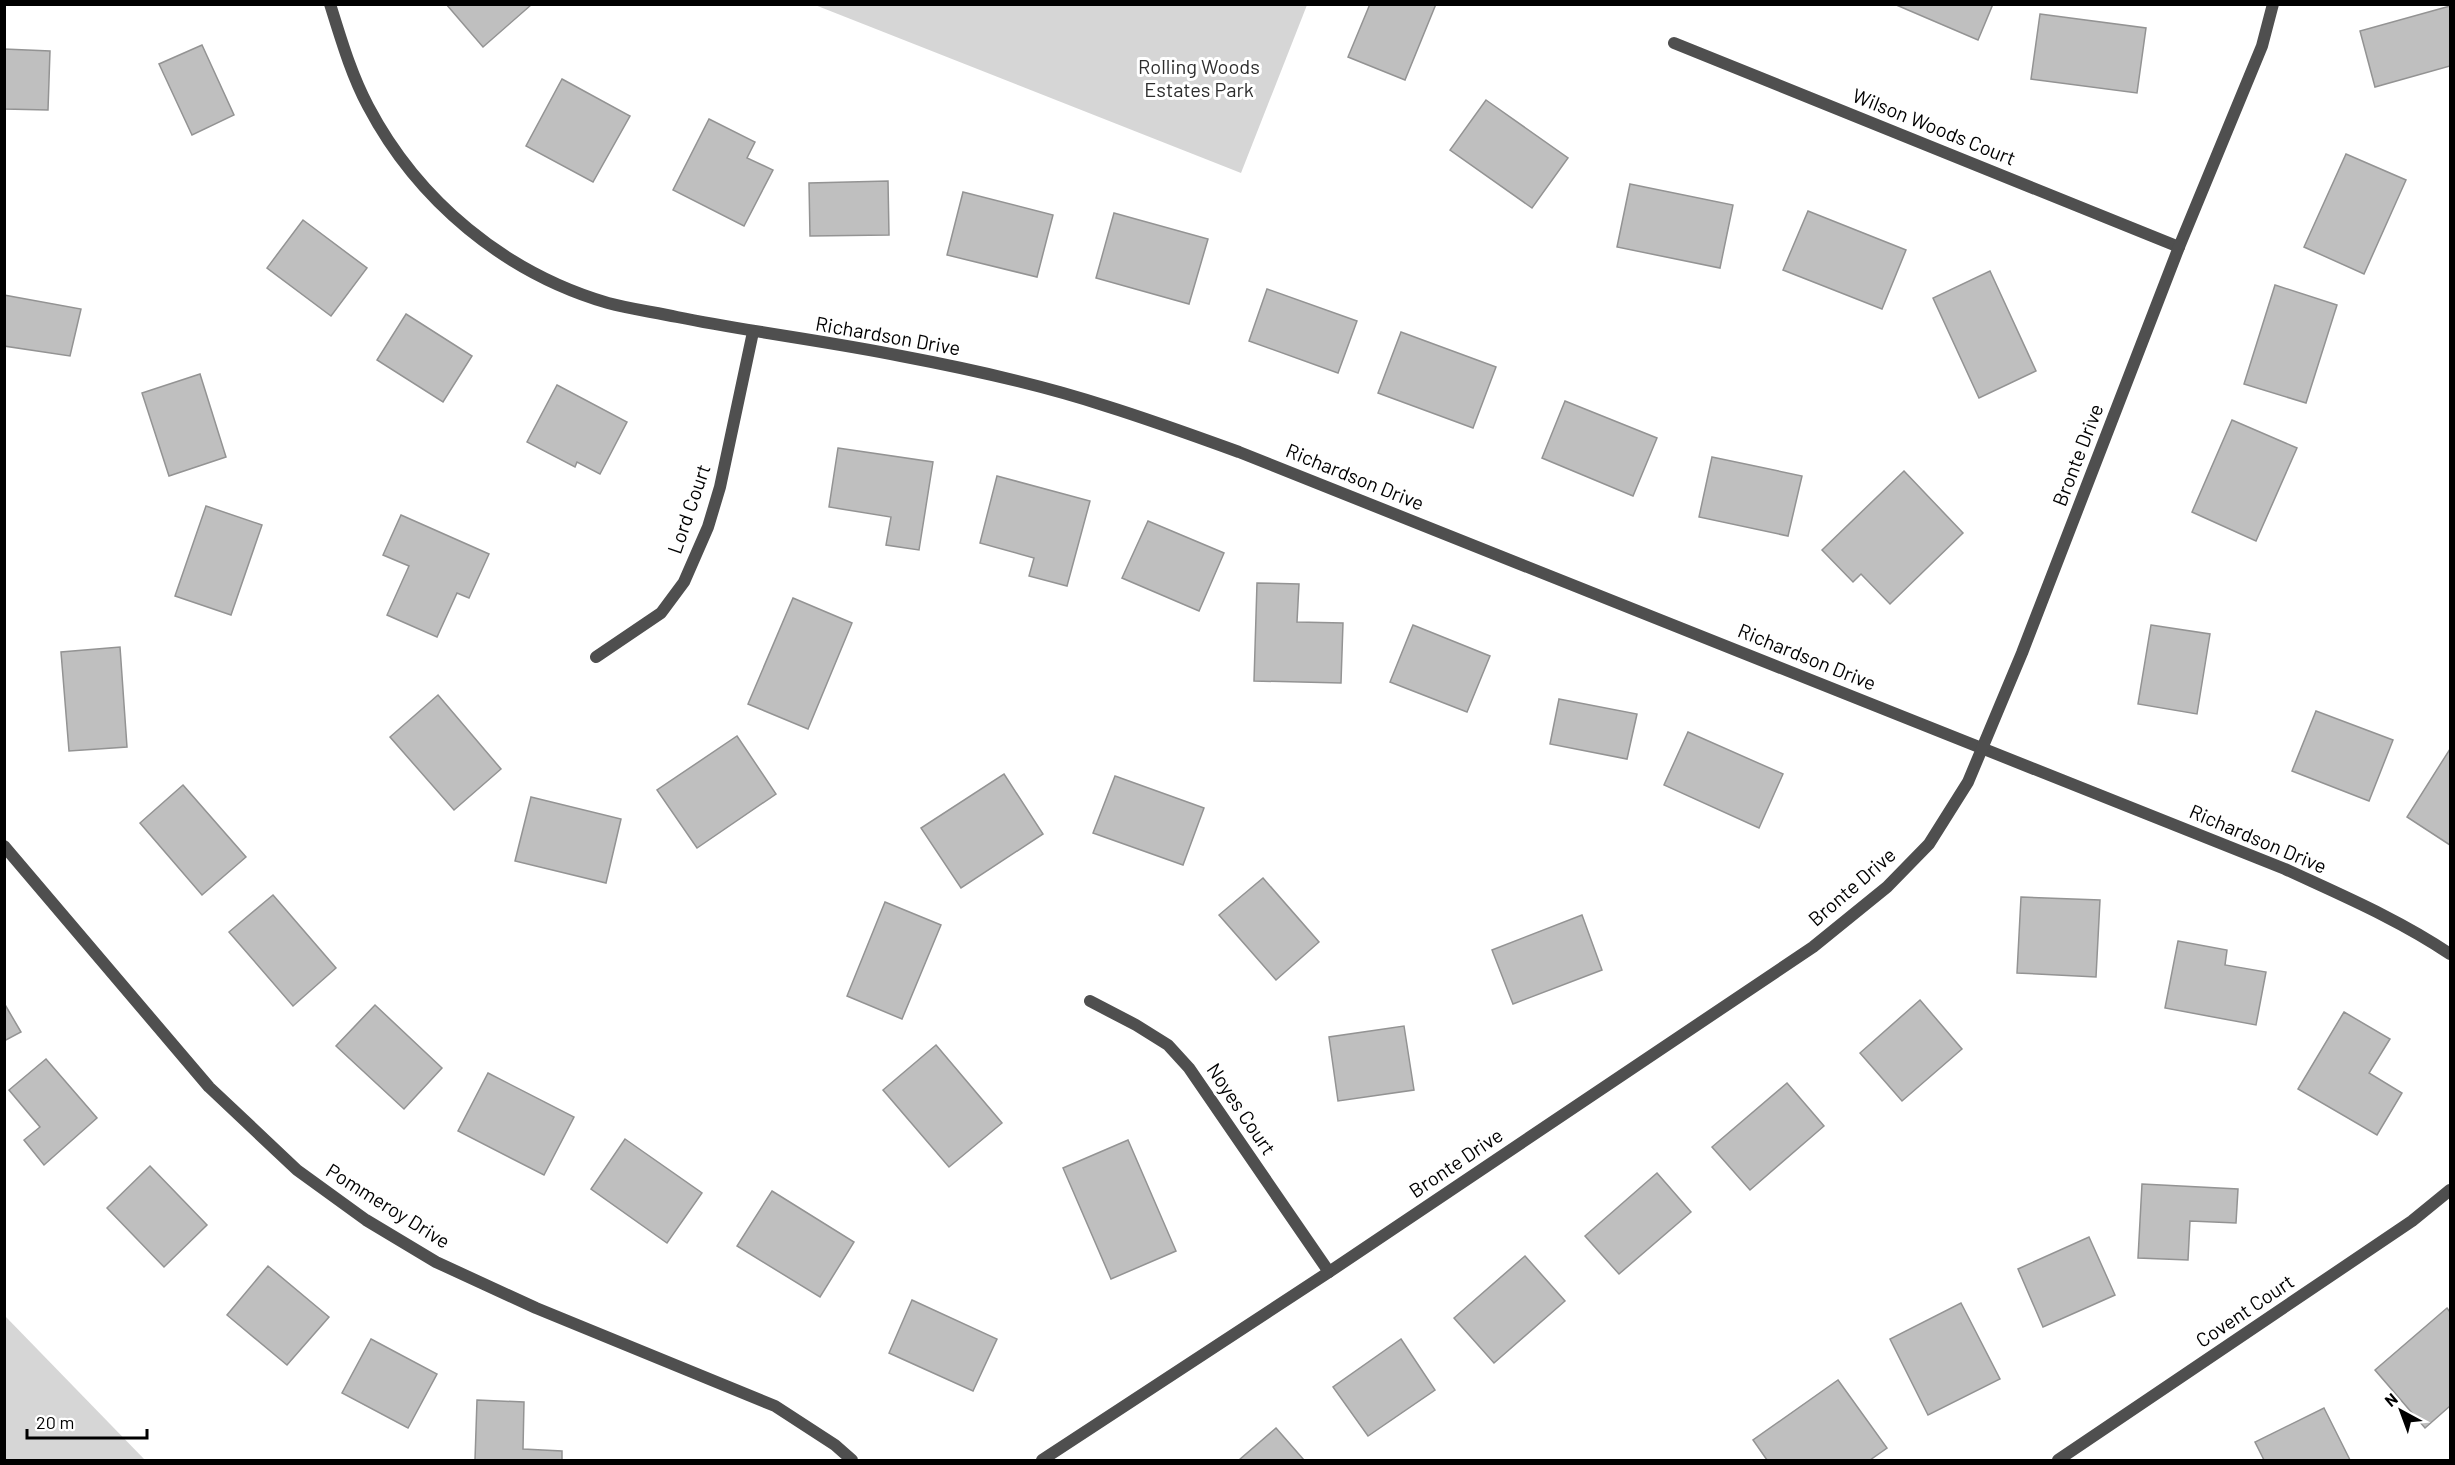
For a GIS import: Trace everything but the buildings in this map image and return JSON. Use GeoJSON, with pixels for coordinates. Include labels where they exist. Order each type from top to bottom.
{"type":"FeatureCollection","features":[{"type":"Feature","properties":{"kind":"street","name":"Richardson Drive"},"geometry":{"type":"LineString","coordinates":[[330,4],[350,69],[368,107],[405,165],[452,217],[502,255],[564,288],[609,303],[753,332],[900,356],[1008,379],[1105,405],[1239,452],[2284,869],[2384,915],[2421,934],[2451,954]]}},
{"type":"Feature","properties":{"kind":"street","name":"Bronte Drive"},"geometry":{"type":"LineString","coordinates":[[1042,1461],[1329,1272],[1813,947],[1860,911],[1929,844],[1968,782],[2026,642],[2179,247],[2262,46],[2273,4]]}},
{"type":"Feature","properties":{"kind":"street","name":"Wilson Woods Court"},"geometry":{"type":"LineString","coordinates":[[1674,43],[2179,247]]}},
{"type":"Feature","properties":{"kind":"street","name":"Lord Court"},"geometry":{"type":"LineString","coordinates":[[596,657],[661,613],[684,582],[708,527],[720,487],[753,332]]}},
{"type":"Feature","properties":{"kind":"street","name":"Pommeroy Drive"},"geometry":{"type":"LineString","coordinates":[[4,846],[208,1087],[297,1170],[322,1189],[366,1220],[436,1262],[536,1308],[775,1406],[834,1445],[852,1461]]}},
{"type":"Feature","properties":{"kind":"street","name":"Noyes Court"},"geometry":{"type":"LineString","coordinates":[[1090,1001],[1137,1025],[1168,1045],[1189,1068],[1329,1272]]}},
{"type":"Feature","properties":{"kind":"street","name":"Covent Court"},"geometry":{"type":"LineString","coordinates":[[2058,1461],[2412,1221],[2451,1190]]}},
{"type":"Feature","properties":{"kind":"green space","name":"Rolling Woods Estates Park"},"geometry":{"type":"Polygon","coordinates":[[[815,5],[1307,5],[1241,173],[815,5]]]}},
{"type":"Feature","properties":{"kind":"green space"},"geometry":{"type":"Polygon","coordinates":[[[5,1316],[145,1460],[5,1460],[5,1316]]]}}]}
